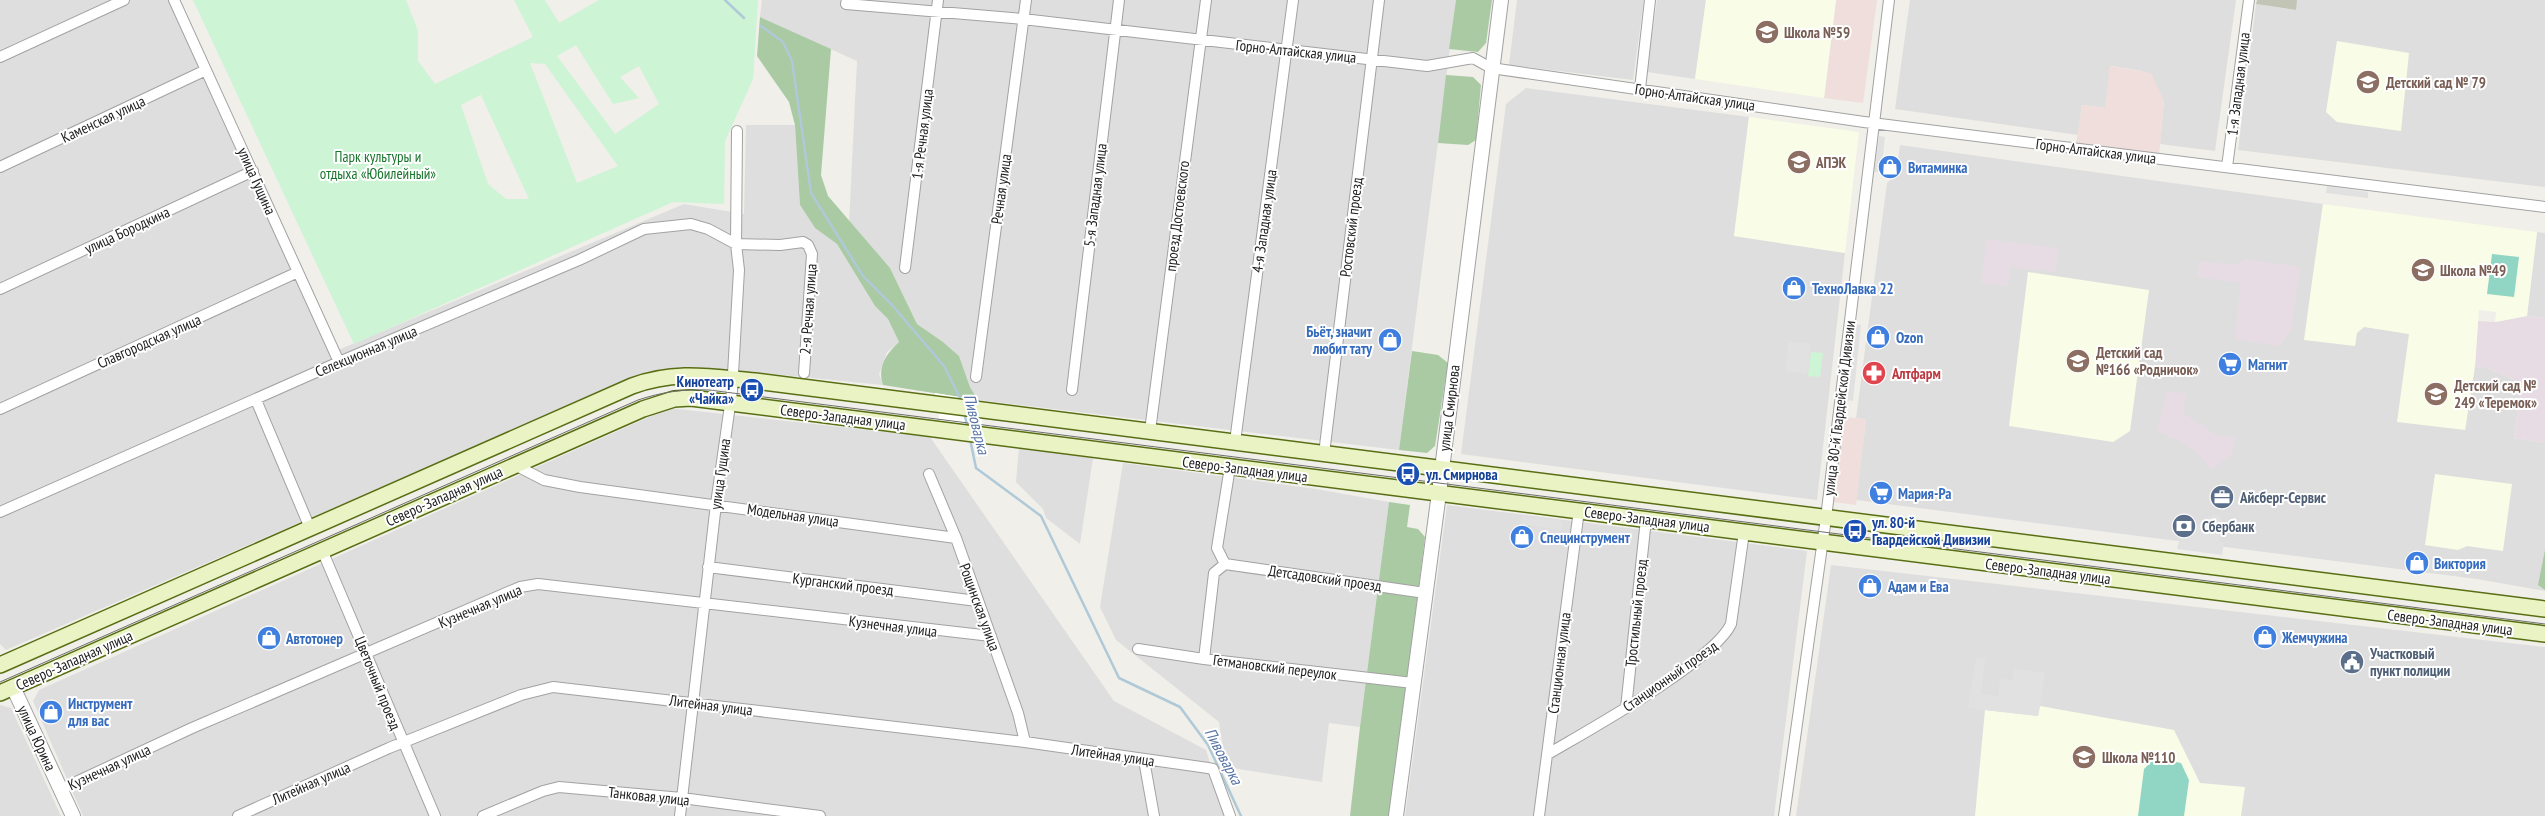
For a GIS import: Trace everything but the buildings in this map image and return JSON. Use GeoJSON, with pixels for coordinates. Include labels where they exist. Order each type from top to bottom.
{"type":"FeatureCollection","features":[{"type":"Feature","properties":{"kind":"main road","name":"Северо-Западная улица"},"geometry":{"type":"LineString","coordinates":[[0,663],[640,383],[666,376],[686,374],[936,404],[2545,610]]}},
{"type":"Feature","properties":{"kind":"main road","name":"Северо-Западная улица"},"geometry":{"type":"LineString","coordinates":[[6,690],[658,402],[690,398],[2545,634]]}},
{"type":"Feature","properties":{"kind":"main road","name":"улица Юрина"},"geometry":{"type":"LineString","coordinates":[[0,663],[6,690]]}},
{"type":"Feature","properties":{"kind":"street"},"geometry":{"type":"LineString","coordinates":[[0,57],[124,0]]}},
{"type":"Feature","properties":{"kind":"street","name":"улица Гущина"},"geometry":{"type":"LineString","coordinates":[[174,0],[340,362]]}},
{"type":"Feature","properties":{"kind":"street","name":"1-я Речная улица"},"geometry":{"type":"LineString","coordinates":[[905,268],[938,0]]}},
{"type":"Feature","properties":{"kind":"street","name":"Речная улица"},"geometry":{"type":"LineString","coordinates":[[976,377],[1026,0]]}},
{"type":"Feature","properties":{"kind":"street","name":"5-я Западная улица"},"geometry":{"type":"LineString","coordinates":[[1072,390],[1119,0]]}},
{"type":"Feature","properties":{"kind":"street","name":"проезд Достоевского"},"geometry":{"type":"LineString","coordinates":[[1150,432],[1206,0]]}},
{"type":"Feature","properties":{"kind":"street","name":"4-я Западная улица"},"geometry":{"type":"LineString","coordinates":[[1235,442],[1294,0]]}},
{"type":"Feature","properties":{"kind":"street","name":"Ростовский проезд"},"geometry":{"type":"LineString","coordinates":[[1324,454],[1379,0]]}},
{"type":"Feature","properties":{"kind":"street","name":"улица Смирнова"},"geometry":{"type":"LineString","coordinates":[[1396,816],[1439,494],[1501,0]]}},
{"type":"Feature","properties":{"kind":"street"},"geometry":{"type":"LineString","coordinates":[[1640,89],[1650,0]]}},
{"type":"Feature","properties":{"kind":"street","name":"улица 80-й Гвардейской Дивизии"},"geometry":{"type":"LineString","coordinates":[[1784,816],[1826,518],[1872,122],[1889,0]]}},
{"type":"Feature","properties":{"kind":"street","name":"1-я Западная улица"},"geometry":{"type":"LineString","coordinates":[[2227,167],[2248,0]]}},
{"type":"Feature","properties":{"kind":"street","name":"Горно-Алтайская улица"},"geometry":{"type":"LineString","coordinates":[[846,2],[1024,19],[1427,66],[1443,65],[1473,58],[1492,68],[1872,122],[2545,208]]}},
{"type":"Feature","properties":{"kind":"street","name":"Каменская улица"},"geometry":{"type":"LineString","coordinates":[[0,167],[206,70]]}},
{"type":"Feature","properties":{"kind":"street","name":"улица Гущина"},"geometry":{"type":"LineString","coordinates":[[680,816],[708,567],[731,403],[739,270],[736,244],[737,131]]}},
{"type":"Feature","properties":{"kind":"street","name":"улица Бородкина"},"geometry":{"type":"LineString","coordinates":[[0,289],[253,172]]}},
{"type":"Feature","properties":{"kind":"street","name":"Селекционная улица"},"geometry":{"type":"LineString","coordinates":[[0,512],[340,362],[579,260],[644,229],[691,224],[708,229],[736,244]]}},
{"type":"Feature","properties":{"kind":"street","name":"2-я Речная улица"},"geometry":{"type":"LineString","coordinates":[[736,244],[780,245],[803,242],[808,245],[812,254],[804,373]]}},
{"type":"Feature","properties":{"kind":"street","name":"Славгородская улица"},"geometry":{"type":"LineString","coordinates":[[0,409],[298,272]]}},
{"type":"Feature","properties":{"kind":"street"},"geometry":{"type":"LineString","coordinates":[[256,400],[310,528]]}},
{"type":"Feature","properties":{"kind":"street","name":"Модельная улица"},"geometry":{"type":"LineString","coordinates":[[515,465],[544,480],[580,487],[956,538]]}},
{"type":"Feature","properties":{"kind":"street"},"geometry":{"type":"LineString","coordinates":[[1204,659],[1214,573],[1225,564],[1217,548],[1230,467]]}},
{"type":"Feature","properties":{"kind":"street","name":"Рощинская улица"},"geometry":{"type":"LineString","coordinates":[[929,474],[956,538],[1018,713],[1026,742]]}},
{"type":"Feature","properties":{"kind":"street","name":"Станционная улица"},"geometry":{"type":"LineString","coordinates":[[1539,816],[1579,510]]}},
{"type":"Feature","properties":{"kind":"street","name":"Тростильный проезд"},"geometry":{"type":"LineString","coordinates":[[1626,708],[1646,519]]}},
{"type":"Feature","properties":{"kind":"street","name":"Станционный проезд"},"geometry":{"type":"LineString","coordinates":[[1548,754],[1626,708],[1700,657],[1727,634],[1731,624],[1744,532]]}},
{"type":"Feature","properties":{"kind":"street","name":"Цветочный проезд"},"geometry":{"type":"LineString","coordinates":[[322,550],[402,744],[435,816]]}},
{"type":"Feature","properties":{"kind":"street","name":"Детсадовский проезд"},"geometry":{"type":"LineString","coordinates":[[1225,564],[1425,593]]}},
{"type":"Feature","properties":{"kind":"street","name":"Курганский проезд"},"geometry":{"type":"LineString","coordinates":[[708,567],[977,601]]}},
{"type":"Feature","properties":{"kind":"street","name":"Кузнечная улица"},"geometry":{"type":"LineString","coordinates":[[60,788],[192,728],[520,587],[538,584],[991,636]]}},
{"type":"Feature","properties":{"kind":"street","name":"Гетмановский переулок"},"geometry":{"type":"LineString","coordinates":[[1138,649],[1204,659],[1413,683]]}},
{"type":"Feature","properties":{"kind":"street","name":"Литейная улица"},"geometry":{"type":"LineString","coordinates":[[238,816],[402,744],[521,696],[553,687],[1026,742],[1208,768],[1213,769],[1230,816]]}},
{"type":"Feature","properties":{"kind":"street","name":"улица Юрина"},"geometry":{"type":"LineString","coordinates":[[6,690],[60,788],[73,816]]}},
{"type":"Feature","properties":{"kind":"street"},"geometry":{"type":"LineString","coordinates":[[1144,760],[1154,816]]}},
{"type":"Feature","properties":{"kind":"street","name":"Танковая улица"},"geometry":{"type":"LineString","coordinates":[[483,816],[542,791],[559,787],[682,798],[820,816]]}},
{"type":"Feature","properties":{"kind":"shaded area"},"geometry":{"type":"Polygon","coordinates":[[[0,0],[169,0],[331,353],[684,204],[744,214],[746,125],[795,125],[800,205],[815,228],[837,244],[875,306],[888,319],[899,342],[887,352],[879,374],[883,385],[681,367],[646,372],[6,650],[0,644],[0,0]]]}},
{"type":"Feature","properties":{"kind":"shaded area"},"geometry":{"type":"Polygon","coordinates":[[[762,0],[1456,0],[1399,450],[978,400],[970,387],[959,356],[917,324],[890,268],[849,223],[857,61],[760,17],[762,0]]]}},
{"type":"Feature","properties":{"kind":"shaded area"},"geometry":{"type":"Polygon","coordinates":[[[1517,0],[1644,0],[1633,80],[1509,65],[1517,0]]]}},
{"type":"Feature","properties":{"kind":"shaded area"},"geometry":{"type":"Polygon","coordinates":[[[1657,0],[1706,0],[1695,79],[1647,72],[1657,0]]]}},
{"type":"Feature","properties":{"kind":"shaded area","name":"Школа №59"},"geometry":{"type":"Polygon","coordinates":[[[1706,0],[1836,0],[1824,98],[1695,79],[1706,0]]]}},
{"type":"Feature","properties":{"kind":"shaded area"},"geometry":{"type":"Polygon","coordinates":[[[1836,0],[1877,0],[1863,103],[1824,98],[1836,0]]]}},
{"type":"Feature","properties":{"kind":"shaded area"},"geometry":{"type":"Polygon","coordinates":[[[1910,0],[2236,0],[2215,151],[2160,144],[2164,101],[2142,71],[2111,66],[2105,108],[2082,105],[2078,135],[1895,109],[1910,0]]]}},
{"type":"Feature","properties":{"kind":"shaded area"},"geometry":{"type":"Polygon","coordinates":[[[2257,0],[2297,0],[2296,10],[2256,4],[2257,0]]]}},
{"type":"Feature","properties":{"kind":"shaded area"},"geometry":{"type":"Polygon","coordinates":[[[2297,0],[2545,0],[2545,187],[2238,150],[2256,4],[2295,10],[2297,0]]]}},
{"type":"Feature","properties":{"kind":"shaded area","name":"Детский сад № 79"},"geometry":{"type":"Polygon","coordinates":[[[2337,41],[2409,53],[2401,131],[2337,122],[2326,112],[2337,41]]]}},
{"type":"Feature","properties":{"kind":"shaded area"},"geometry":{"type":"Polygon","coordinates":[[[2110,66],[2151,73],[2164,101],[2159,155],[2076,144],[2082,105],[2105,108],[2110,66]]]}},
{"type":"Feature","properties":{"kind":"shaded area"},"geometry":{"type":"Polygon","coordinates":[[[1526,88],[1749,117],[1734,236],[1845,253],[1817,500],[1461,454],[1506,104],[1526,88]]]}},
{"type":"Feature","properties":{"kind":"shaded area","name":"АПЭК"},"geometry":{"type":"Polygon","coordinates":[[[1749,117],[1859,132],[1845,253],[1734,236],[1749,117]]]}},
{"type":"Feature","properties":{"kind":"shaded area"},"geometry":{"type":"Polygon","coordinates":[[[1879,136],[1885,137],[1881,172],[1874,172],[1879,136]]]}},
{"type":"Feature","properties":{"kind":"shaded area"},"geometry":{"type":"Polygon","coordinates":[[[1900,145],[2323,204],[2307,317],[2410,334],[2465,430],[2475,366],[2485,367],[2521,383],[2514,438],[2545,443],[2545,591],[2477,579],[1856,500],[1866,420],[1856,418],[1887,183],[1896,175],[1900,145]]]}},
{"type":"Feature","properties":{"kind":"shaded area"},"geometry":{"type":"Polygon","coordinates":[[[2327,186],[2368,192],[2368,198],[2326,193],[2327,186]]]}},
{"type":"Feature","properties":{"kind":"shaded area","name":"Школа №49"},"geometry":{"type":"Polygon","coordinates":[[[2323,204],[2537,232],[2527,316],[2495,322],[2496,312],[2479,310],[2475,366],[2465,430],[2397,422],[2409,334],[2364,327],[2357,333],[2355,346],[2304,340],[2323,204]]]}},
{"type":"Feature","properties":{"kind":"shaded area"},"geometry":{"type":"Polygon","coordinates":[[[2537,232],[2545,233],[2545,318],[2527,316],[2537,232]]]}},
{"type":"Feature","properties":{"kind":"shaded area"},"geometry":{"type":"Polygon","coordinates":[[[1987,239],[2058,248],[2055,272],[2010,267],[2007,286],[1981,283],[1987,239]]]}},
{"type":"Feature","properties":{"kind":"shaded area"},"geometry":{"type":"Polygon","coordinates":[[[2246,259],[2300,267],[2291,330],[2279,346],[2235,339],[2241,283],[2197,277],[2200,261],[2236,265],[2246,259]]]}},
{"type":"Feature","properties":{"kind":"shaded area","name":"Детский сад №166 «Родничок»"},"geometry":{"type":"Polygon","coordinates":[[[2028,272],[2149,290],[2130,431],[2113,442],[2009,426],[2028,272]]]}},
{"type":"Feature","properties":{"kind":"shaded area"},"geometry":{"type":"Polygon","coordinates":[[[2527,316],[2545,318],[2545,443],[2514,438],[2521,383],[2485,367],[2475,366],[2478,321],[2495,322],[2527,316]]]}},
{"type":"Feature","properties":{"kind":"shaded area"},"geometry":{"type":"Polygon","coordinates":[[[1854,324],[1861,325],[1853,401],[1846,400],[1854,324]]]}},
{"type":"Feature","properties":{"kind":"shaded area"},"geometry":{"type":"Polygon","coordinates":[[[1789,342],[1811,344],[1807,374],[1785,371],[1789,342]]]}},
{"type":"Feature","properties":{"kind":"shaded area"},"geometry":{"type":"Polygon","coordinates":[[[2167,391],[2186,394],[2183,413],[2218,436],[2235,437],[2232,455],[2211,469],[2199,454],[2181,441],[2157,431],[2167,391]]]}},
{"type":"Feature","properties":{"kind":"shaded area"},"geometry":{"type":"Polygon","coordinates":[[[669,408],[930,437],[1114,701],[1206,750],[1226,816],[83,816],[33,701],[39,690],[669,408]]]}},
{"type":"Feature","properties":{"kind":"shaded area"},"geometry":{"type":"Polygon","coordinates":[[[1844,417],[1866,419],[1856,505],[1833,502],[1844,417]]]}},
{"type":"Feature","properties":{"kind":"shaded area"},"geometry":{"type":"Polygon","coordinates":[[[1019,447],[1093,458],[1080,544],[1046,518],[1043,509],[1016,482],[1019,447]]]}},
{"type":"Feature","properties":{"kind":"shaded area"},"geometry":{"type":"Polygon","coordinates":[[[1123,463],[1316,489],[1389,502],[1360,727],[1329,723],[1322,782],[1226,767],[1219,722],[1116,640],[1100,607],[1123,463]]]}},
{"type":"Feature","properties":{"kind":"shaded area"},"geometry":{"type":"Polygon","coordinates":[[[2435,474],[2512,484],[2503,551],[2467,546],[2458,550],[2425,545],[2435,474]]]}},
{"type":"Feature","properties":{"kind":"shaded area"},"geometry":{"type":"Polygon","coordinates":[[[1447,505],[1807,551],[1774,816],[1405,816],[1447,505]]]}},
{"type":"Feature","properties":{"kind":"shaded area"},"geometry":{"type":"Polygon","coordinates":[[[2213,514],[2222,517],[2219,541],[2224,542],[2222,555],[2177,549],[2180,538],[2213,514]]]}},
{"type":"Feature","properties":{"kind":"shaded area"},"geometry":{"type":"Polygon","coordinates":[[[1522,516],[1562,521],[1561,530],[1521,524],[1522,516]]]}},
{"type":"Feature","properties":{"kind":"shaded area"},"geometry":{"type":"Polygon","coordinates":[[[1831,565],[2545,647],[2545,816],[1796,816],[1831,565]]]}},
{"type":"Feature","properties":{"kind":"shaded area"},"geometry":{"type":"Polygon","coordinates":[[[1976,658],[1985,659],[1981,694],[1998,696],[2000,679],[2012,680],[2014,668],[2045,673],[2038,716],[1968,708],[1976,658]]]}},
{"type":"Feature","properties":{"kind":"shaded area"},"geometry":{"type":"Polygon","coordinates":[[[0,705],[11,708],[61,816],[0,816],[0,705]]]}},
{"type":"Feature","properties":{"kind":"shaded area","name":"Школа №110"},"geometry":{"type":"Polygon","coordinates":[[[2040,706],[2174,730],[2200,783],[2245,787],[2241,816],[1975,816],[1985,710],[2038,716],[2040,706]]]}},
{"type":"Feature","properties":{"kind":"green space","name":"Парк культуры и отдыха «Юбилейный»"},"geometry":{"type":"Polygon","coordinates":[[[193,0],[406,0],[418,31],[418,61],[435,84],[533,37],[514,0],[545,0],[559,23],[599,0],[758,0],[753,79],[725,141],[724,204],[673,202],[354,344],[193,0]],[[576,45],[557,56],[615,134],[659,104],[639,66],[620,77],[639,98],[613,104],[576,45]],[[530,63],[577,183],[618,166],[545,64],[530,63]],[[481,95],[461,105],[488,184],[506,199],[529,199],[481,95]]]}},
{"type":"Feature","properties":{"kind":"green space"},"geometry":{"type":"Polygon","coordinates":[[[1456,0],[1492,0],[1486,43],[1478,52],[1449,49],[1456,0]]]}},
{"type":"Feature","properties":{"kind":"green space"},"geometry":{"type":"Polygon","coordinates":[[[760,17],[831,49],[821,175],[828,196],[890,268],[917,324],[959,356],[970,387],[978,400],[883,385],[881,372],[884,361],[899,342],[888,319],[875,306],[837,244],[815,228],[800,205],[795,125],[789,102],[757,56],[760,17]]]}},
{"type":"Feature","properties":{"kind":"green space"},"geometry":{"type":"Polygon","coordinates":[[[1446,75],[1473,77],[1481,85],[1476,140],[1468,145],[1438,143],[1446,75]]]}},
{"type":"Feature","properties":{"kind":"green space"},"geometry":{"type":"Polygon","coordinates":[[[2492,254],[2519,257],[2514,297],[2487,294],[2492,254]]]}},
{"type":"Feature","properties":{"kind":"green space"},"geometry":{"type":"Polygon","coordinates":[[[1412,351],[1438,355],[1448,363],[1435,446],[1427,453],[1399,450],[1412,351]]]}},
{"type":"Feature","properties":{"kind":"green space"},"geometry":{"type":"Polygon","coordinates":[[[1811,352],[1823,353],[1820,377],[1808,376],[1811,352]]]}},
{"type":"Feature","properties":{"kind":"green space"},"geometry":{"type":"Polygon","coordinates":[[[1389,502],[1410,505],[1407,527],[1418,529],[1425,537],[1390,816],[1350,816],[1360,727],[1389,502]]]}},
{"type":"Feature","properties":{"kind":"green space"},"geometry":{"type":"Polygon","coordinates":[[[2545,550],[2545,590],[2538,585],[2545,550]]]}},
{"type":"Feature","properties":{"kind":"green space"},"geometry":{"type":"Polygon","coordinates":[[[2155,758],[2181,763],[2189,780],[2184,816],[2138,816],[2144,769],[2155,758]]]}},
{"type":"Feature","properties":{"kind":"pier"},"geometry":{"type":"Polygon","coordinates":[[[935,393],[978,400],[986,441],[942,436],[935,393]]]}},
{"type":"Feature","properties":{"kind":"waterway","name":"Пивоварка"},"geometry":{"type":"LineString","coordinates":[[725,0],[744,18]]}},
{"type":"Feature","properties":{"kind":"waterway","name":"Пивоварка"},"geometry":{"type":"LineString","coordinates":[[761,26],[783,42],[792,61],[811,193],[863,276],[892,305],[944,366],[962,402]]}},
{"type":"Feature","properties":{"kind":"waterway","name":"Пивоварка"},"geometry":{"type":"LineString","coordinates":[[964,412],[968,429]]}},
{"type":"Feature","properties":{"kind":"waterway","name":"Пивоварка"},"geometry":{"type":"LineString","coordinates":[[970,439],[976,468],[1041,516],[1119,678],[1180,707],[1208,745],[1241,816]]}},
{"type":"Feature","properties":{"kind":"tram line"},"geometry":{"type":"LineString","coordinates":[[0,682],[638,400],[664,393],[690,390],[709,390],[2545,624]]}},
{"type":"Feature","properties":{"kind":"place","name":"Школа №59"},"geometry":{"type":"Point","coordinates":[1767,32]}},
{"type":"Feature","properties":{"kind":"place","name":"Детский сад № 79"},"geometry":{"type":"Point","coordinates":[2368,82]}},
{"type":"Feature","properties":{"kind":"place","name":"АПЭК"},"geometry":{"type":"Point","coordinates":[1799,162]}},
{"type":"Feature","properties":{"kind":"place","name":"Витаминка"},"geometry":{"type":"Point","coordinates":[1890,167]}},
{"type":"Feature","properties":{"kind":"place","name":"Школа №49"},"geometry":{"type":"Point","coordinates":[2423,270]}},
{"type":"Feature","properties":{"kind":"place","name":"ТехноЛавка 22"},"geometry":{"type":"Point","coordinates":[1794,288]}},
{"type":"Feature","properties":{"kind":"place","name":"Ozon"},"geometry":{"type":"Point","coordinates":[1878,337]}},
{"type":"Feature","properties":{"kind":"place","name":"Бьёт, значит любит тату"},"geometry":{"type":"Point","coordinates":[1390,340]}},
{"type":"Feature","properties":{"kind":"place","name":"Детский сад №166 «Родничок»"},"geometry":{"type":"Point","coordinates":[2078,361]}},
{"type":"Feature","properties":{"kind":"place","name":"Магнит"},"geometry":{"type":"Point","coordinates":[2230,364]}},
{"type":"Feature","properties":{"kind":"place","name":"Алтфарм"},"geometry":{"type":"Point","coordinates":[1874,373]}},
{"type":"Feature","properties":{"kind":"place","name":"Кинотеатр «Чайка»"},"geometry":{"type":"Point","coordinates":[752,390]}},
{"type":"Feature","properties":{"kind":"place","name":"Детский сад № 249 «Теремок»"},"geometry":{"type":"Point","coordinates":[2436,394]}},
{"type":"Feature","properties":{"kind":"place","name":"ул. Смирнова"},"geometry":{"type":"Point","coordinates":[1408,474]}},
{"type":"Feature","properties":{"kind":"place","name":"Мария-Ра"},"geometry":{"type":"Point","coordinates":[1881,493]}},
{"type":"Feature","properties":{"kind":"place","name":"Айсберг-Сервис"},"geometry":{"type":"Point","coordinates":[2222,497]}},
{"type":"Feature","properties":{"kind":"place","name":"Сбербанк"},"geometry":{"type":"Point","coordinates":[2184,526]}},
{"type":"Feature","properties":{"kind":"place","name":"ул. 80-й Гвардейской Дивизии"},"geometry":{"type":"Point","coordinates":[1855,531]}},
{"type":"Feature","properties":{"kind":"place","name":"Специнструмент"},"geometry":{"type":"Point","coordinates":[1522,537]}},
{"type":"Feature","properties":{"kind":"place","name":"Виктория"},"geometry":{"type":"Point","coordinates":[2417,563]}},
{"type":"Feature","properties":{"kind":"place","name":"Адам и Ева"},"geometry":{"type":"Point","coordinates":[1870,586]}},
{"type":"Feature","properties":{"kind":"place","name":"Жемчужина"},"geometry":{"type":"Point","coordinates":[2265,637]}},
{"type":"Feature","properties":{"kind":"place","name":"Автотонер"},"geometry":{"type":"Point","coordinates":[269,638]}},
{"type":"Feature","properties":{"kind":"place","name":"Участковый пункт полиции"},"geometry":{"type":"Point","coordinates":[2352,662]}},
{"type":"Feature","properties":{"kind":"place","name":"Инструмент для вас"},"geometry":{"type":"Point","coordinates":[51,712]}},
{"type":"Feature","properties":{"kind":"place","name":"Школа №110"},"geometry":{"type":"Point","coordinates":[2084,757]}}]}
